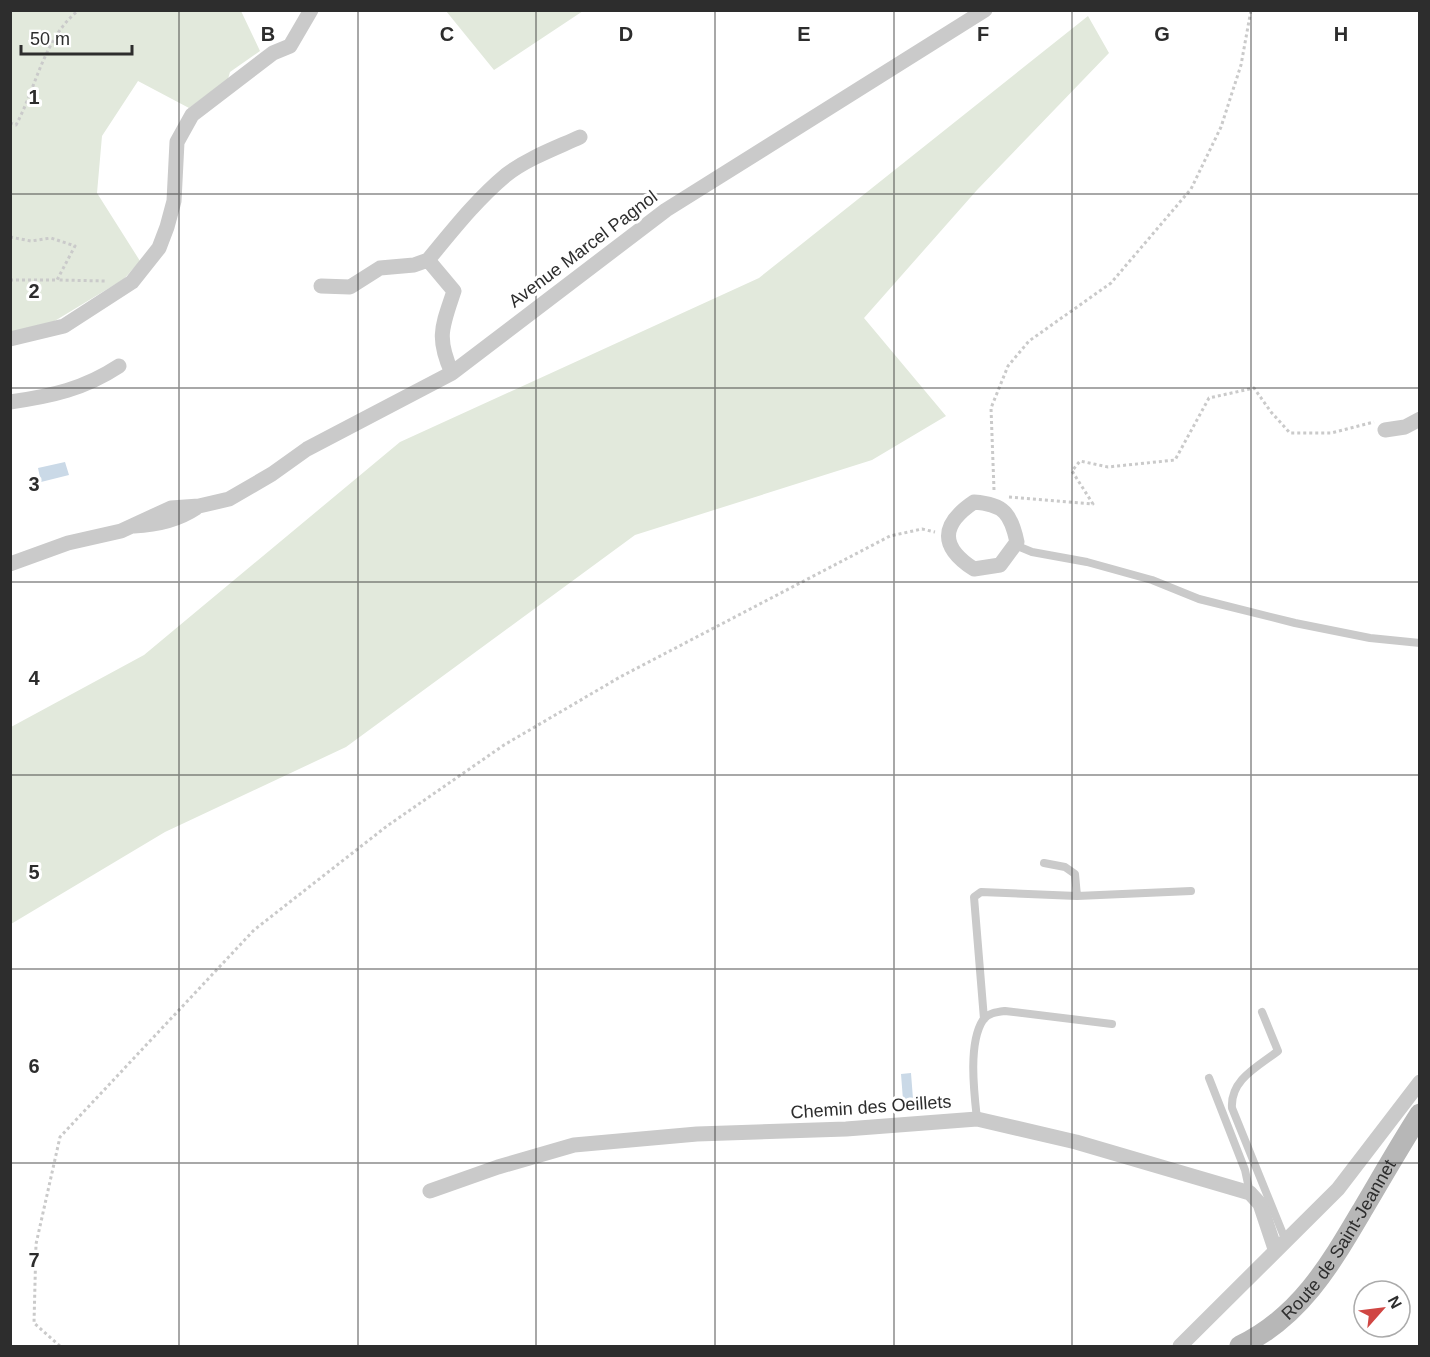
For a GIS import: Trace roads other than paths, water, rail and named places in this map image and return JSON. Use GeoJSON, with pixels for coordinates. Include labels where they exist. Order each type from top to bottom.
{"type":"FeatureCollection","features":[{"type":"Feature","properties":{"kind":"main road","name":"Route de Saint-Jeannet"},"geometry":{"type":"LineString","coordinates":[[1240,1347],[1283,1320],[1312,1290],[1344,1243],[1419,1114]]}},
{"type":"Feature","properties":{"kind":"street"},"geometry":{"type":"LineString","coordinates":[[10,339],[64,326],[132,282],[159,248],[168,227],[174,201],[177,142],[192,115],[273,53],[290,46],[311,10]]}},
{"type":"Feature","properties":{"kind":"street","name":"Avenue Marcel Pagnol"},"geometry":{"type":"LineString","coordinates":[[11,564],[58,546],[130,527],[153,514],[171,508],[199,506],[229,499],[272,474],[307,449],[452,374],[666,210],[985,10]]}},
{"type":"Feature","properties":{"kind":"street"},"geometry":{"type":"LineString","coordinates":[[321,286],[350,287],[380,268],[414,265],[428,260],[458,224],[506,175],[541,154],[580,137]]}},
{"type":"Feature","properties":{"kind":"street"},"geometry":{"type":"LineString","coordinates":[[428,260],[454,291],[441,328],[442,351],[452,374]]}},
{"type":"Feature","properties":{"kind":"street"},"geometry":{"type":"LineString","coordinates":[[10,402],[77,389],[94,382],[119,366]]}},
{"type":"Feature","properties":{"kind":"street"},"geometry":{"type":"LineString","coordinates":[[1384,425],[1405,427],[1419,419]]}},
{"type":"Feature","properties":{"kind":"street"},"geometry":{"type":"LineString","coordinates":[[995,500],[1012,519],[1017,542],[1015,545],[1000,565],[974,569],[955,557],[948,535],[955,515],[974,502],[995,500]]}},
{"type":"Feature","properties":{"kind":"street"},"geometry":{"type":"LineString","coordinates":[[1180,1347],[1280,1244],[1338,1189],[1419,1082]]}},
{"type":"Feature","properties":{"kind":"street","name":"Chemin des Oeillets"},"geometry":{"type":"LineString","coordinates":[[430,1191],[498,1167],[574,1145],[697,1134],[846,1129],[977,1119],[1076,1142],[1250,1193]]}},
{"type":"Feature","properties":{"kind":"street"},"geometry":{"type":"LineString","coordinates":[[1250,1193],[1260,1204],[1280,1244]]}},
{"type":"Feature","properties":{"kind":"lane"},"geometry":{"type":"LineString","coordinates":[[1015,545],[1032,552],[1087,562],[1152,580],[1199,599],[1295,624],[1370,638],[1419,643]]}},
{"type":"Feature","properties":{"kind":"lane"},"geometry":{"type":"LineString","coordinates":[[1044,863],[1065,867],[1075,874],[1077,896]]}},
{"type":"Feature","properties":{"kind":"lane"},"geometry":{"type":"LineString","coordinates":[[977,1119],[974,1083],[976,1043],[984,1019],[974,897],[981,892],[1077,896],[1191,891]]}},
{"type":"Feature","properties":{"kind":"lane"},"geometry":{"type":"LineString","coordinates":[[984,1019],[993,1013],[1005,1011],[1112,1024]]}},
{"type":"Feature","properties":{"kind":"lane"},"geometry":{"type":"LineString","coordinates":[[1262,1012],[1278,1051],[1244,1077],[1231,1094],[1232,1108],[1280,1244]]}},
{"type":"Feature","properties":{"kind":"lane"},"geometry":{"type":"LineString","coordinates":[[1209,1078],[1245,1170],[1250,1193]]}},
{"type":"Feature","properties":{"kind":"water"},"geometry":{"type":"Polygon","coordinates":[[[65,462],[69,475],[41,482],[38,468],[65,462]]]}},
{"type":"Feature","properties":{"kind":"water"},"geometry":{"type":"Polygon","coordinates":[[[911,1073],[913,1099],[903,1100],[901,1074],[911,1073]]]}}]}
